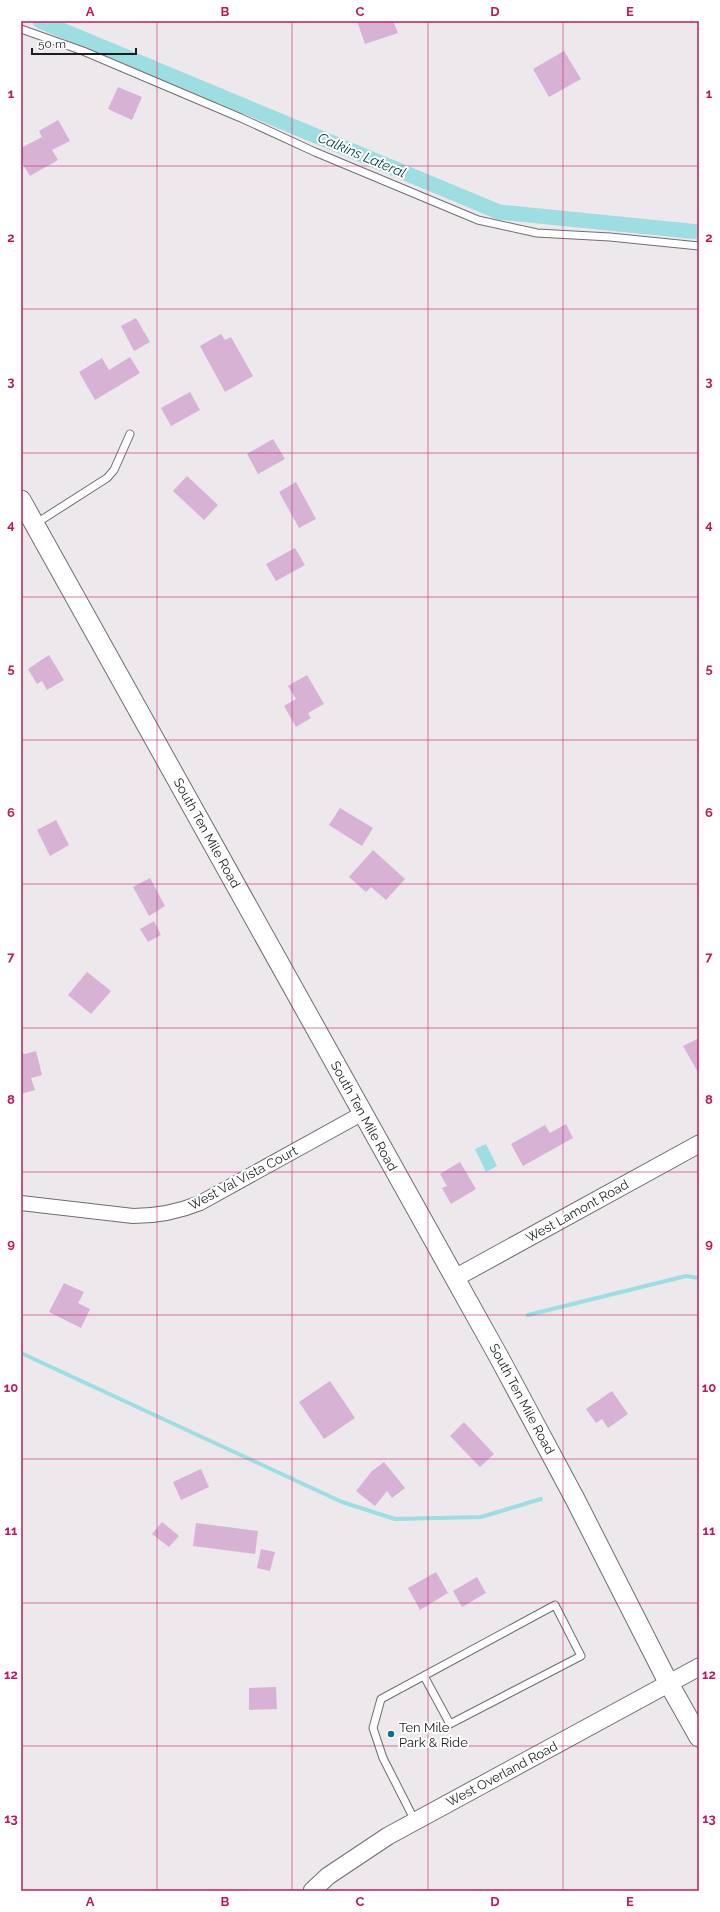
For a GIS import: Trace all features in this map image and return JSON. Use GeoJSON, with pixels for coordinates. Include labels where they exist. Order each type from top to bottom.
{"type":"FeatureCollection","features":[{"type":"Feature","properties":{"kind":"main road","name":"South Ten Mile Road"},"geometry":{"type":"LineString","coordinates":[[21,500],[455,1278],[579,1505],[669,1684],[699,1737]]}},
{"type":"Feature","properties":{"kind":"street","name":"West Val Vista Court"},"geometry":{"type":"LineString","coordinates":[[21,1203],[133,1216],[149,1216],[183,1210],[200,1203],[363,1113]]}},
{"type":"Feature","properties":{"kind":"street","name":"West Lamont Road"},"geometry":{"type":"LineString","coordinates":[[455,1278],[699,1144]]}},
{"type":"Feature","properties":{"kind":"street","name":"West Overland Road"},"geometry":{"type":"LineString","coordinates":[[312,1891],[328,1876],[388,1836],[699,1667]]}},
{"type":"Feature","properties":{"kind":"lane"},"geometry":{"type":"LineString","coordinates":[[21,29],[90,54],[241,118],[315,152],[478,220],[537,233],[610,237],[699,246]]}},
{"type":"Feature","properties":{"kind":"lane"},"geometry":{"type":"LineString","coordinates":[[34,524],[107,478],[114,470],[130,434]]}},
{"type":"Feature","properties":{"kind":"lane"},"geometry":{"type":"LineString","coordinates":[[415,1821],[383,1758],[373,1728],[381,1699],[555,1605],[581,1656],[450,1724],[424,1676]]}},
{"type":"Feature","properties":{"kind":"water"},"geometry":{"type":"Polygon","coordinates":[[[486,1144],[497,1166],[486,1172],[475,1149],[486,1144]]]}},
{"type":"Feature","properties":{"kind":"building"},"geometry":{"type":"Polygon","coordinates":[[[357,21],[393,21],[398,33],[365,44],[357,21]]]}},
{"type":"Feature","properties":{"kind":"building"},"geometry":{"type":"Polygon","coordinates":[[[564,51],[581,79],[549,97],[533,69],[564,51]]]}},
{"type":"Feature","properties":{"kind":"building"},"geometry":{"type":"Polygon","coordinates":[[[118,87],[142,97],[132,120],[108,109],[118,87]]]}},
{"type":"Feature","properties":{"kind":"building"},"geometry":{"type":"Polygon","coordinates":[[[58,120],[70,141],[52,150],[58,160],[30,176],[21,161],[21,148],[42,137],[39,131],[58,120]]]}},
{"type":"Feature","properties":{"kind":"building"},"geometry":{"type":"Polygon","coordinates":[[[136,318],[150,342],[134,351],[121,326],[136,318]]]}},
{"type":"Feature","properties":{"kind":"building"},"geometry":{"type":"Polygon","coordinates":[[[221,334],[225,340],[231,337],[253,376],[225,392],[200,346],[221,334]]]}},
{"type":"Feature","properties":{"kind":"building"},"geometry":{"type":"Polygon","coordinates":[[[130,357],[140,373],[95,400],[79,372],[102,358],[109,370],[130,357]]]}},
{"type":"Feature","properties":{"kind":"building"},"geometry":{"type":"Polygon","coordinates":[[[190,392],[200,410],[171,426],[161,408],[190,392]]]}},
{"type":"Feature","properties":{"kind":"building"},"geometry":{"type":"Polygon","coordinates":[[[273,439],[285,459],[258,474],[247,454],[273,439]]]}},
{"type":"Feature","properties":{"kind":"building"},"geometry":{"type":"Polygon","coordinates":[[[187,476],[218,505],[204,520],[173,491],[187,476]]]}},
{"type":"Feature","properties":{"kind":"building"},"geometry":{"type":"Polygon","coordinates":[[[296,482],[316,519],[299,528],[279,492],[296,482]]]}},
{"type":"Feature","properties":{"kind":"building"},"geometry":{"type":"Polygon","coordinates":[[[295,548],[305,565],[276,581],[266,564],[295,548]]]}},
{"type":"Feature","properties":{"kind":"building"},"geometry":{"type":"Polygon","coordinates":[[[49,655],[64,680],[47,690],[42,681],[37,684],[28,669],[49,655]]]}},
{"type":"Feature","properties":{"kind":"building"},"geometry":{"type":"Polygon","coordinates":[[[307,675],[324,704],[308,713],[311,718],[296,727],[284,706],[296,699],[288,686],[307,675]]]}},
{"type":"Feature","properties":{"kind":"building"},"geometry":{"type":"Polygon","coordinates":[[[340,808],[373,828],[362,846],[329,825],[340,808]]]}},
{"type":"Feature","properties":{"kind":"building"},"geometry":{"type":"Polygon","coordinates":[[[56,820],[69,845],[50,856],[37,830],[56,820]]]}},
{"type":"Feature","properties":{"kind":"building"},"geometry":{"type":"Polygon","coordinates":[[[373,850],[405,879],[386,900],[371,887],[366,892],[349,877],[373,850]]]}},
{"type":"Feature","properties":{"kind":"building"},"geometry":{"type":"Polygon","coordinates":[[[150,878],[165,906],[149,916],[133,887],[150,878]]]}},
{"type":"Feature","properties":{"kind":"building"},"geometry":{"type":"Polygon","coordinates":[[[154,921],[161,935],[148,942],[140,929],[154,921]]]}},
{"type":"Feature","properties":{"kind":"building"},"geometry":{"type":"Polygon","coordinates":[[[87,972],[111,991],[91,1014],[68,995],[87,972]]]}},
{"type":"Feature","properties":{"kind":"building"},"geometry":{"type":"Polygon","coordinates":[[[699,1038],[699,1074],[683,1046],[699,1038]]]}},
{"type":"Feature","properties":{"kind":"building"},"geometry":{"type":"Polygon","coordinates":[[[36,1051],[42,1075],[31,1078],[35,1090],[21,1094],[21,1053],[25,1054],[36,1051]]]}},
{"type":"Feature","properties":{"kind":"building"},"geometry":{"type":"Polygon","coordinates":[[[566,1124],[573,1138],[523,1166],[511,1144],[545,1125],[550,1133],[566,1124]]]}},
{"type":"Feature","properties":{"kind":"building"},"geometry":{"type":"Polygon","coordinates":[[[460,1162],[476,1189],[451,1204],[442,1188],[447,1186],[440,1174],[460,1162]]]}},
{"type":"Feature","properties":{"kind":"building"},"geometry":{"type":"Polygon","coordinates":[[[64,1283],[84,1292],[78,1303],[90,1309],[81,1328],[49,1312],[64,1283]]]}},
{"type":"Feature","properties":{"kind":"building"},"geometry":{"type":"Polygon","coordinates":[[[330,1381],[355,1418],[324,1439],[299,1402],[330,1381]]]}},
{"type":"Feature","properties":{"kind":"building"},"geometry":{"type":"Polygon","coordinates":[[[612,1391],[628,1414],[608,1428],[602,1419],[596,1423],[586,1409],[612,1391]]]}},
{"type":"Feature","properties":{"kind":"building"},"geometry":{"type":"Polygon","coordinates":[[[464,1422],[494,1454],[480,1467],[450,1436],[464,1422]]]}},
{"type":"Feature","properties":{"kind":"building"},"geometry":{"type":"Polygon","coordinates":[[[384,1462],[405,1488],[392,1498],[387,1491],[375,1506],[356,1491],[372,1471],[384,1462]]]}},
{"type":"Feature","properties":{"kind":"building"},"geometry":{"type":"Polygon","coordinates":[[[201,1469],[209,1487],[181,1500],[173,1482],[201,1469]]]}},
{"type":"Feature","properties":{"kind":"building"},"geometry":{"type":"Polygon","coordinates":[[[162,1522],[179,1536],[169,1547],[152,1534],[162,1522]]]}},
{"type":"Feature","properties":{"kind":"building"},"geometry":{"type":"Polygon","coordinates":[[[196,1523],[258,1531],[255,1554],[193,1546],[196,1523]]]}},
{"type":"Feature","properties":{"kind":"building"},"geometry":{"type":"Polygon","coordinates":[[[261,1549],[275,1552],[270,1571],[257,1568],[261,1549]]]}},
{"type":"Feature","properties":{"kind":"building"},"geometry":{"type":"Polygon","coordinates":[[[436,1572],[448,1593],[420,1610],[408,1588],[436,1572]]]}},
{"type":"Feature","properties":{"kind":"building"},"geometry":{"type":"Polygon","coordinates":[[[477,1577],[486,1593],[462,1607],[453,1591],[477,1577]]]}},
{"type":"Feature","properties":{"kind":"building"},"geometry":{"type":"Polygon","coordinates":[[[276,1687],[277,1709],[249,1710],[249,1688],[276,1687]]]}},
{"type":"Feature","properties":{"kind":"waterway","name":"Calkins Lateral"},"geometry":{"type":"LineString","coordinates":[[40,21],[499,212],[699,232]]}},
{"type":"Feature","properties":{"kind":"waterway"},"geometry":{"type":"LineString","coordinates":[[528,1315],[686,1276],[699,1278]]}},
{"type":"Feature","properties":{"kind":"waterway"},"geometry":{"type":"LineString","coordinates":[[21,1353],[342,1502],[395,1519],[481,1517],[541,1499]]}},
{"type":"Feature","properties":{"kind":"place","name":"Ten Mile Park & Ride"},"geometry":{"type":"Point","coordinates":[391,1734]}}]}
